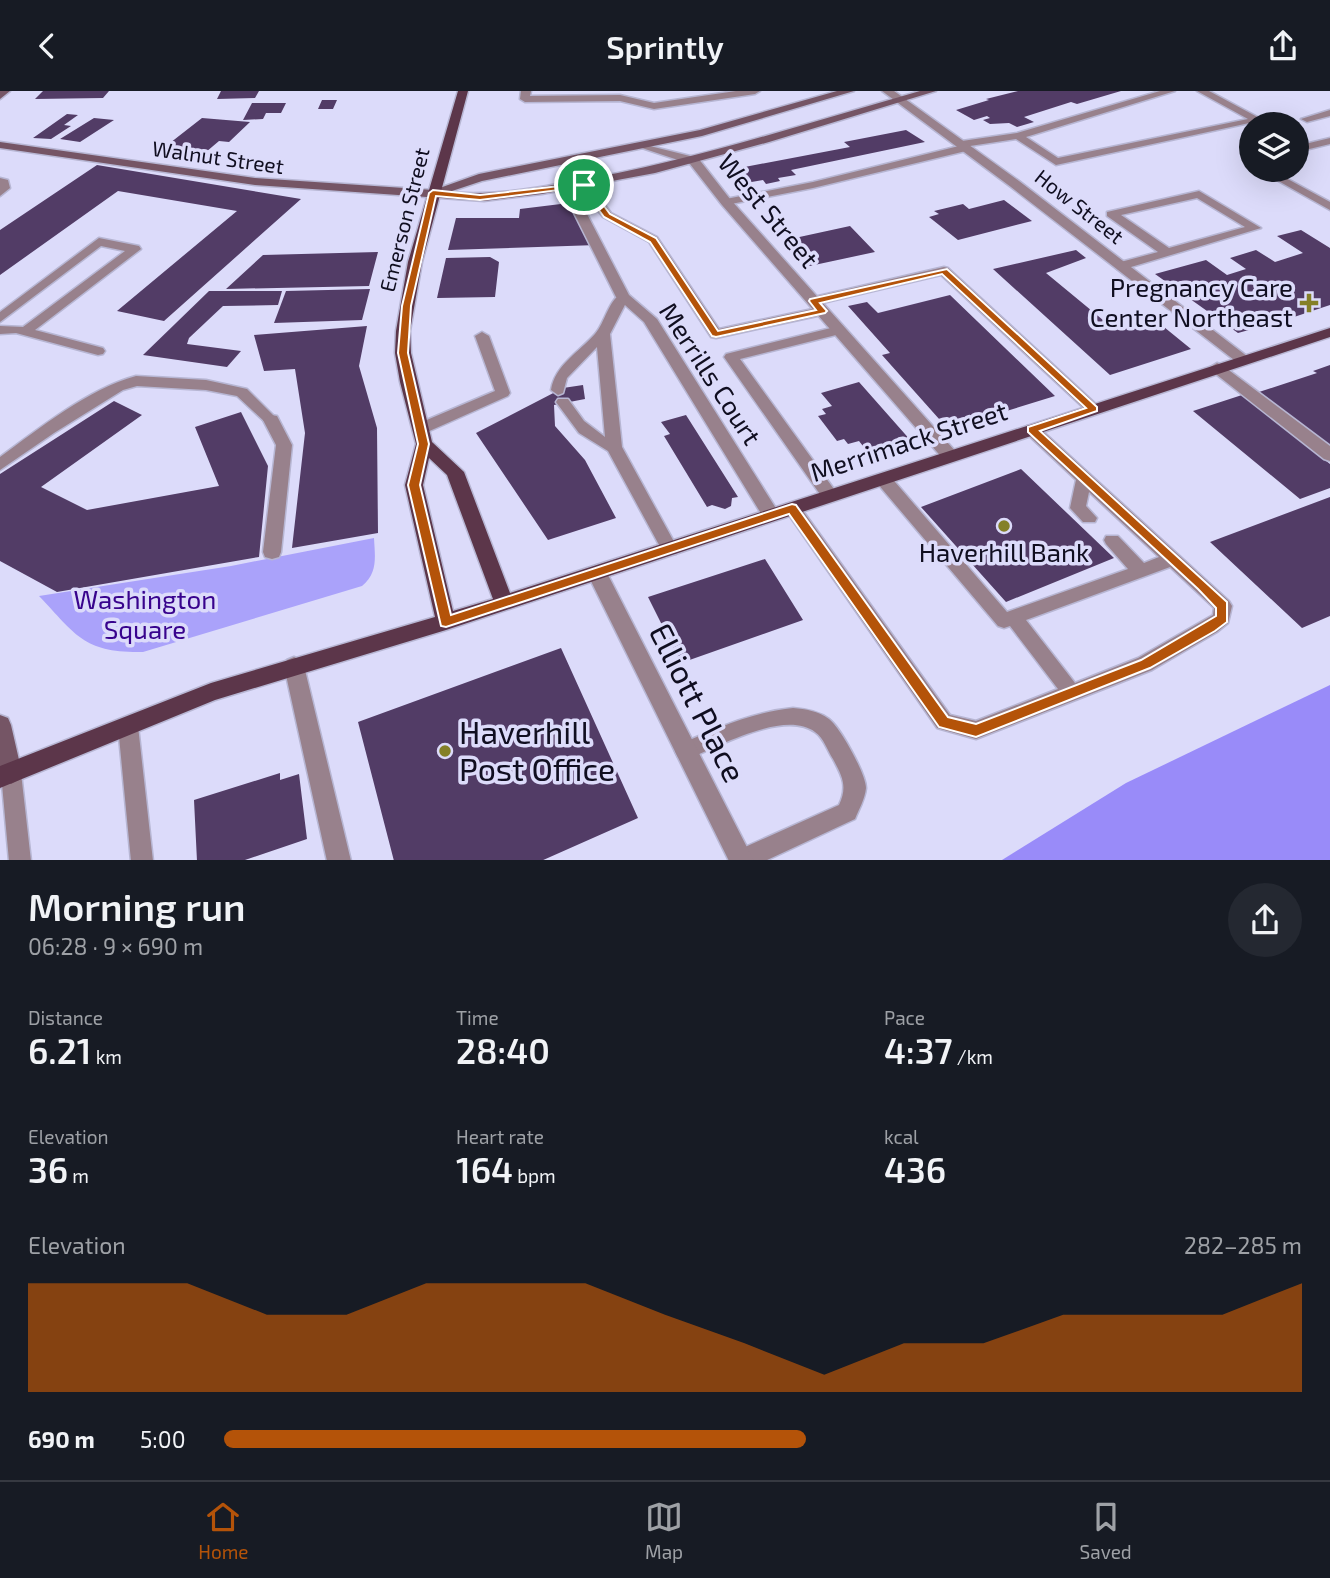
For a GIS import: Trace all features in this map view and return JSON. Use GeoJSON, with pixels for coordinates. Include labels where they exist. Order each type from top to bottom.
{"type":"FeatureCollection","features":[{"type":"Feature","properties":{"kind":"main road"},"geometry":{"type":"LineString","coordinates":[[0,96],[5,91]]}},
{"type":"Feature","properties":{"kind":"main road","name":"Emerson Street"},"geometry":{"type":"LineString","coordinates":[[446,622],[414,485],[422,436],[408,382],[403,353],[403,331],[415,262],[463,91]]}},
{"type":"Feature","properties":{"kind":"main road"},"geometry":{"type":"LineString","coordinates":[[433,193],[480,178],[702,133],[849,91]]}},
{"type":"Feature","properties":{"kind":"main road","name":"Walnut Street"},"geometry":{"type":"LineString","coordinates":[[0,145],[306,189],[433,193],[480,198],[584,185],[694,161],[931,91]]}},
{"type":"Feature","properties":{"kind":"main road","name":"Merrimack Street"},"geometry":{"type":"LineString","coordinates":[[504,603],[1330,332]]}},
{"type":"Feature","properties":{"kind":"main road"},"geometry":{"type":"LineString","coordinates":[[0,725],[6,775],[211,692],[504,603],[455,472],[422,436]]}},
{"type":"Feature","properties":{"kind":"street","name":"How Street"},"geometry":{"type":"LineString","coordinates":[[887,91],[966,148],[1243,360]]}},
{"type":"Feature","properties":{"kind":"street"},"geometry":{"type":"LineString","coordinates":[[1309,118],[1330,113]]}},
{"type":"Feature","properties":{"kind":"street","name":"West Street"},"geometry":{"type":"LineString","coordinates":[[646,146],[694,161],[726,202],[950,456]]}},
{"type":"Feature","properties":{"kind":"street","name":"Merrills Court"},"geometry":{"type":"LineString","coordinates":[[567,187],[623,297],[650,319],[771,515]]}},
{"type":"Feature","properties":{"kind":"street"},"geometry":{"type":"LineString","coordinates":[[1217,368],[1330,454]]}},
{"type":"Feature","properties":{"kind":"street"},"geometry":{"type":"LineString","coordinates":[[271,420],[284,445],[272,552]]}},
{"type":"Feature","properties":{"kind":"street","name":"Elliott Place"},"geometry":{"type":"LineString","coordinates":[[597,573],[742,860]]}},
{"type":"Feature","properties":{"kind":"street"},"geometry":{"type":"LineString","coordinates":[[294,666],[339,860]]}},
{"type":"Feature","properties":{"kind":"lane"},"geometry":{"type":"LineString","coordinates":[[526,91],[525,99],[620,95],[654,106],[755,91]]}},
{"type":"Feature","properties":{"kind":"lane"},"geometry":{"type":"LineString","coordinates":[[726,202],[966,148],[1008,143],[1018,136],[1170,91]]}},
{"type":"Feature","properties":{"kind":"lane"},"geometry":{"type":"LineString","coordinates":[[1018,136],[1056,162],[1258,120],[1202,91]]}},
{"type":"Feature","properties":{"kind":"lane"},"geometry":{"type":"LineString","coordinates":[[1309,146],[1330,141]]}},
{"type":"Feature","properties":{"kind":"lane"},"geometry":{"type":"LineString","coordinates":[[0,181],[4,182],[4,188],[0,193]]}},
{"type":"Feature","properties":{"kind":"lane"},"geometry":{"type":"LineString","coordinates":[[1285,182],[1330,207]]}},
{"type":"Feature","properties":{"kind":"lane"},"geometry":{"type":"LineString","coordinates":[[584,185],[607,215],[653,240],[716,334],[944,271],[1093,409]]}},
{"type":"Feature","properties":{"kind":"lane"},"geometry":{"type":"LineString","coordinates":[[1121,266],[1168,253],[1255,228],[1199,194],[1111,214],[1168,253]]}},
{"type":"Feature","properties":{"kind":"lane"},"geometry":{"type":"LineString","coordinates":[[0,318],[99,241],[135,249],[24,331]]}},
{"type":"Feature","properties":{"kind":"lane"},"geometry":{"type":"LineString","coordinates":[[614,447],[592,438],[577,425],[560,396],[560,377],[603,334],[623,297]]}},
{"type":"Feature","properties":{"kind":"lane"},"geometry":{"type":"LineString","coordinates":[[0,330],[24,331],[98,351]]}},
{"type":"Feature","properties":{"kind":"lane"},"geometry":{"type":"LineString","coordinates":[[830,495],[731,357],[839,330]]}},
{"type":"Feature","properties":{"kind":"lane"},"geometry":{"type":"LineString","coordinates":[[603,334],[614,447],[670,549]]}},
{"type":"Feature","properties":{"kind":"lane"},"geometry":{"type":"LineString","coordinates":[[422,436],[503,393],[482,336]]}},
{"type":"Feature","properties":{"kind":"lane"},"geometry":{"type":"LineString","coordinates":[[0,465],[48,429],[118,387],[136,381],[206,385],[242,392],[271,420]]}},
{"type":"Feature","properties":{"kind":"lane"},"geometry":{"type":"LineString","coordinates":[[792,508],[944,722],[976,730],[1145,664],[1211,628],[1222,618],[1223,606],[1173,559],[1083,484],[1032,430]]}},
{"type":"Feature","properties":{"kind":"lane"},"geometry":{"type":"LineString","coordinates":[[883,479],[1004,621],[1173,559]]}},
{"type":"Feature","properties":{"kind":"lane"},"geometry":{"type":"LineString","coordinates":[[1083,484],[1079,509],[1089,519]]}},
{"type":"Feature","properties":{"kind":"lane"},"geometry":{"type":"LineString","coordinates":[[1112,540],[1141,571]]}},
{"type":"Feature","properties":{"kind":"lane"},"geometry":{"type":"LineString","coordinates":[[1013,617],[1072,692]]}},
{"type":"Feature","properties":{"kind":"lane"},"geometry":{"type":"LineString","coordinates":[[685,751],[780,715],[801,717],[822,726],[856,779],[855,795],[847,812],[742,860]]}},
{"type":"Feature","properties":{"kind":"lane"},"geometry":{"type":"LineString","coordinates":[[128,726],[142,860]]}},
{"type":"Feature","properties":{"kind":"lane"},"geometry":{"type":"LineString","coordinates":[[6,775],[20,860]]}},
{"type":"Feature","properties":{"kind":"green space","name":"Washington Square"},"geometry":{"type":"Polygon","coordinates":[[[374,538],[373,570],[362,586],[143,652],[123,652],[94,645],[73,632],[39,596],[231,566],[374,538]]]}},
{"type":"Feature","properties":{"kind":"shaded area"},"geometry":{"type":"Polygon","coordinates":[[[1330,685],[1330,860],[1002,860],[1126,783],[1330,685]]]}},
{"type":"Feature","properties":{"kind":"building"},"geometry":{"type":"Polygon","coordinates":[[[43,91],[109,91],[103,98],[35,99],[43,91]]]}},
{"type":"Feature","properties":{"kind":"building"},"geometry":{"type":"Polygon","coordinates":[[[221,91],[259,91],[255,98],[217,99],[221,91]]]}},
{"type":"Feature","properties":{"kind":"building"},"geometry":{"type":"Polygon","coordinates":[[[1018,91],[1121,91],[1077,104],[1071,102],[1024,117],[1034,122],[1017,127],[1009,123],[990,124],[983,120],[990,118],[987,116],[974,120],[956,110],[1018,91]]]}},
{"type":"Feature","properties":{"kind":"building"},"geometry":{"type":"Polygon","coordinates":[[[322,100],[337,100],[333,109],[318,109],[322,100]]]}},
{"type":"Feature","properties":{"kind":"building"},"geometry":{"type":"Polygon","coordinates":[[[252,103],[286,103],[281,113],[266,113],[263,119],[243,120],[252,103]]]}},
{"type":"Feature","properties":{"kind":"building"},"geometry":{"type":"Polygon","coordinates":[[[67,114],[78,115],[64,125],[71,126],[51,139],[33,138],[67,114]]]}},
{"type":"Feature","properties":{"kind":"building"},"geometry":{"type":"Polygon","coordinates":[[[94,118],[114,120],[80,142],[60,139],[94,118]]]}},
{"type":"Feature","properties":{"kind":"building"},"geometry":{"type":"Polygon","coordinates":[[[202,118],[250,122],[229,142],[219,141],[193,163],[152,157],[202,118]]]}},
{"type":"Feature","properties":{"kind":"building"},"geometry":{"type":"Polygon","coordinates":[[[906,130],[925,142],[791,170],[796,175],[778,178],[780,181],[766,184],[763,180],[740,184],[729,170],[850,147],[844,142],[906,130]]]}},
{"type":"Feature","properties":{"kind":"building"},"geometry":{"type":"Polygon","coordinates":[[[97,165],[301,199],[164,321],[117,311],[237,211],[118,191],[0,275],[0,230],[97,165]]]}},
{"type":"Feature","properties":{"kind":"building"},"geometry":{"type":"Polygon","coordinates":[[[1004,200],[1032,221],[958,240],[929,217],[939,214],[934,211],[963,204],[969,209],[1004,200]]]}},
{"type":"Feature","properties":{"kind":"building"},"geometry":{"type":"Polygon","coordinates":[[[569,203],[597,245],[448,250],[456,218],[519,218],[520,209],[569,203]]]}},
{"type":"Feature","properties":{"kind":"building"},"geometry":{"type":"Polygon","coordinates":[[[850,226],[875,252],[805,267],[781,241],[850,226]]]}},
{"type":"Feature","properties":{"kind":"building"},"geometry":{"type":"Polygon","coordinates":[[[1301,230],[1330,248],[1330,305],[1291,318],[1238,333],[1155,274],[1206,260],[1227,275],[1246,269],[1230,258],[1256,250],[1275,262],[1303,253],[1277,236],[1301,230]]]}},
{"type":"Feature","properties":{"kind":"building"},"geometry":{"type":"Polygon","coordinates":[[[1076,250],[1086,258],[1046,273],[1109,325],[1148,314],[1191,349],[1110,375],[993,269],[1076,250]]]}},
{"type":"Feature","properties":{"kind":"building"},"geometry":{"type":"Polygon","coordinates":[[[378,252],[369,286],[226,289],[263,255],[378,252]]]}},
{"type":"Feature","properties":{"kind":"building"},"geometry":{"type":"Polygon","coordinates":[[[490,257],[499,262],[495,297],[437,298],[446,258],[490,257]]]}},
{"type":"Feature","properties":{"kind":"building"},"geometry":{"type":"Polygon","coordinates":[[[370,289],[362,320],[274,323],[286,291],[370,289]]]}},
{"type":"Feature","properties":{"kind":"building"},"geometry":{"type":"Polygon","coordinates":[[[209,291],[282,291],[278,305],[223,306],[189,338],[187,344],[241,351],[227,367],[143,355],[209,291]]]}},
{"type":"Feature","properties":{"kind":"building"},"geometry":{"type":"Polygon","coordinates":[[[950,295],[1055,396],[948,429],[882,355],[890,353],[848,306],[867,302],[878,313],[950,295]]]}},
{"type":"Feature","properties":{"kind":"building"},"geometry":{"type":"Polygon","coordinates":[[[367,326],[359,366],[377,428],[378,533],[292,548],[305,433],[295,369],[264,371],[254,335],[367,326]]]}},
{"type":"Feature","properties":{"kind":"building"},"geometry":{"type":"Polygon","coordinates":[[[1330,365],[1330,446],[1259,392],[1317,373],[1313,371],[1330,365]]]}},
{"type":"Feature","properties":{"kind":"building"},"geometry":{"type":"Polygon","coordinates":[[[859,382],[912,442],[870,455],[859,441],[848,444],[844,439],[837,441],[818,416],[826,414],[822,409],[832,406],[821,393],[859,382]]]}},
{"type":"Feature","properties":{"kind":"building"},"geometry":{"type":"Polygon","coordinates":[[[583,385],[585,399],[554,405],[555,426],[585,460],[616,518],[548,540],[476,433],[563,388],[583,385]]]}},
{"type":"Feature","properties":{"kind":"building"},"geometry":{"type":"Polygon","coordinates":[[[1242,395],[1330,464],[1330,488],[1300,499],[1193,411],[1242,395]]]}},
{"type":"Feature","properties":{"kind":"building"},"geometry":{"type":"Polygon","coordinates":[[[114,401],[142,415],[41,487],[87,510],[219,486],[195,427],[241,412],[268,466],[259,557],[57,592],[0,561],[0,474],[114,401]]]}},
{"type":"Feature","properties":{"kind":"building"},"geometry":{"type":"Polygon","coordinates":[[[686,415],[738,497],[732,498],[731,506],[725,509],[712,505],[707,507],[664,436],[670,434],[661,422],[686,415]]]}},
{"type":"Feature","properties":{"kind":"building"},"geometry":{"type":"Polygon","coordinates":[[[1021,469],[1114,558],[1006,602],[921,507],[1021,469]]]}},
{"type":"Feature","properties":{"kind":"building"},"geometry":{"type":"Polygon","coordinates":[[[1330,497],[1330,616],[1302,628],[1210,542],[1330,497]]]}},
{"type":"Feature","properties":{"kind":"building"},"geometry":{"type":"Polygon","coordinates":[[[765,559],[803,620],[681,663],[648,597],[765,559]]]}},
{"type":"Feature","properties":{"kind":"building"},"geometry":{"type":"Polygon","coordinates":[[[561,648],[638,818],[543,860],[394,860],[358,722],[561,648]]]}},
{"type":"Feature","properties":{"kind":"building"},"geometry":{"type":"Polygon","coordinates":[[[280,773],[280,780],[299,774],[307,839],[245,860],[197,860],[194,800],[280,773]]]}},
{"type":"Feature","properties":{"kind":"place","name":"Pregnancy Care Center Northeast"},"geometry":{"type":"Point","coordinates":[1309,303]}},
{"type":"Feature","properties":{"kind":"place","name":"Haverhill Bank"},"geometry":{"type":"Point","coordinates":[1004,526]}},
{"type":"Feature","properties":{"kind":"place","name":"Haverhill Post Office"},"geometry":{"type":"Point","coordinates":[445,751]}},
{"type":"Feature","properties":{"kind":"route"},"geometry":{"type":"LineString","coordinates":[[584,185],[607,215],[653,240],[716,334],[822,311],[814,301],[944,271],[1093,409],[1032,430],[1223,606],[1222,618],[1211,628],[1145,664],[976,730],[944,722],[792,508],[446,622],[414,485],[424,444],[403,353],[403,331],[415,262],[433,193],[480,198],[584,185]]}}]}
